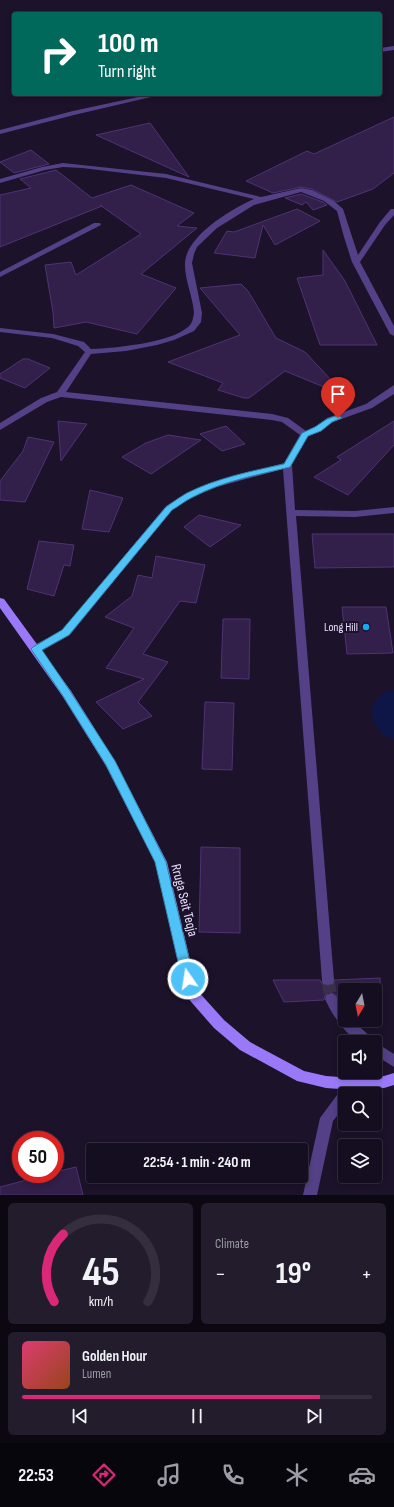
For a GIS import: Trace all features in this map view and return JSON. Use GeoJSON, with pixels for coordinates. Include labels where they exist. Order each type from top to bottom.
{"type":"FeatureCollection","features":[{"type":"Feature","properties":{"kind":"main road","name":"Rruga Seit Teqja"},"geometry":{"type":"LineString","coordinates":[[0,601],[67,694],[111,764],[161,862],[191,992],[219,1024],[245,1046],[302,1077],[326,1082],[338,1087]]}},
{"type":"Feature","properties":{"kind":"main road","name":"Rruga Seit Teqja"},"geometry":{"type":"LineString","coordinates":[[364,1087],[394,1079]]}},
{"type":"Feature","properties":{"kind":"street"},"geometry":{"type":"LineString","coordinates":[[382,50],[394,48]]}},
{"type":"Feature","properties":{"kind":"street"},"geometry":{"type":"LineString","coordinates":[[0,132],[73,113],[152,96]]}},
{"type":"Feature","properties":{"kind":"street"},"geometry":{"type":"LineString","coordinates":[[0,180],[44,168],[63,165],[82,166],[166,176],[261,199]]}},
{"type":"Feature","properties":{"kind":"street"},"geometry":{"type":"LineString","coordinates":[[0,330],[53,336],[81,344],[89,352],[104,352],[160,341],[179,335],[192,328],[199,316],[198,306],[189,278],[188,268],[189,256],[194,246],[205,234],[249,204],[261,199],[302,190],[330,200],[339,208],[344,216],[346,233],[356,262],[372,295],[385,315],[394,334]]}},
{"type":"Feature","properties":{"kind":"street"},"geometry":{"type":"LineString","coordinates":[[356,262],[366,252],[379,226],[394,212]]}},
{"type":"Feature","properties":{"kind":"street"},"geometry":{"type":"LineString","coordinates":[[0,275],[97,225]]}},
{"type":"Feature","properties":{"kind":"street"},"geometry":{"type":"LineString","coordinates":[[60,394],[89,352]]}},
{"type":"Feature","properties":{"kind":"street"},"geometry":{"type":"LineString","coordinates":[[328,980],[288,465],[305,434],[318,429],[330,420],[368,406],[391,392],[394,388]]}},
{"type":"Feature","properties":{"kind":"street"},"geometry":{"type":"LineString","coordinates":[[0,427],[44,400],[60,394],[272,417],[285,420],[305,434]]}},
{"type":"Feature","properties":{"kind":"street"},"geometry":{"type":"LineString","coordinates":[[36,649],[66,632],[169,508],[190,495],[216,485],[244,475],[288,465]]}},
{"type":"Feature","properties":{"kind":"street"},"geometry":{"type":"LineString","coordinates":[[291,513],[347,515],[394,510]]}},
{"type":"Feature","properties":{"kind":"street"},"geometry":{"type":"LineString","coordinates":[[331,999],[340,1017],[358,1035]]}},
{"type":"Feature","properties":{"kind":"street"},"geometry":{"type":"LineString","coordinates":[[382,1053],[394,1061]]}},
{"type":"Feature","properties":{"kind":"street"},"geometry":{"type":"LineString","coordinates":[[310,1195],[327,1118],[338,1104]]}},
{"type":"Feature","properties":{"kind":"shaded area"},"geometry":{"type":"Polygon","coordinates":[[[394,689],[394,740],[385,735],[378,728],[372,713],[373,706],[377,699],[384,693],[394,689]]]}},
{"type":"Feature","properties":{"kind":"building"},"geometry":{"type":"Polygon","coordinates":[[[394,117],[394,173],[373,189],[337,202],[312,189],[301,187],[273,193],[246,181],[307,151],[314,154],[394,117]]]}},
{"type":"Feature","properties":{"kind":"building"},"geometry":{"type":"Polygon","coordinates":[[[150,123],[189,177],[96,135],[150,123]]]}},
{"type":"Feature","properties":{"kind":"building"},"geometry":{"type":"Polygon","coordinates":[[[31,150],[49,164],[14,173],[0,162],[31,150]]]}},
{"type":"Feature","properties":{"kind":"building"},"geometry":{"type":"Polygon","coordinates":[[[56,170],[92,198],[131,185],[194,213],[177,226],[197,228],[141,274],[176,288],[137,334],[86,322],[54,328],[53,312],[45,265],[71,262],[76,275],[141,234],[102,206],[0,247],[0,195],[31,188],[20,179],[56,170]]]}},
{"type":"Feature","properties":{"kind":"building"},"geometry":{"type":"Polygon","coordinates":[[[301,194],[323,202],[327,205],[313,210],[306,202],[302,205],[285,198],[301,194]]]}},
{"type":"Feature","properties":{"kind":"building"},"geometry":{"type":"Polygon","coordinates":[[[297,209],[320,221],[275,245],[263,225],[255,258],[214,253],[227,231],[234,232],[297,209]]]}},
{"type":"Feature","properties":{"kind":"building"},"geometry":{"type":"Polygon","coordinates":[[[323,250],[345,281],[377,345],[320,345],[297,278],[323,275],[323,250]]]}},
{"type":"Feature","properties":{"kind":"building"},"geometry":{"type":"Polygon","coordinates":[[[241,284],[248,291],[276,338],[305,352],[346,396],[285,371],[249,398],[244,398],[218,390],[223,383],[168,362],[240,335],[200,288],[241,284]]]}},
{"type":"Feature","properties":{"kind":"building"},"geometry":{"type":"Polygon","coordinates":[[[23,359],[28,359],[50,368],[25,388],[0,378],[0,374],[23,359]]]}},
{"type":"Feature","properties":{"kind":"building"},"geometry":{"type":"Polygon","coordinates":[[[58,421],[87,424],[61,461],[58,421]]]}},
{"type":"Feature","properties":{"kind":"building"},"geometry":{"type":"Polygon","coordinates":[[[394,421],[394,445],[348,495],[314,477],[341,460],[337,457],[394,421]]]}},
{"type":"Feature","properties":{"kind":"building"},"geometry":{"type":"Polygon","coordinates":[[[226,426],[245,444],[222,451],[200,434],[226,426]]]}},
{"type":"Feature","properties":{"kind":"building"},"geometry":{"type":"Polygon","coordinates":[[[168,435],[201,440],[151,474],[122,457],[146,443],[168,435]]]}},
{"type":"Feature","properties":{"kind":"building"},"geometry":{"type":"Polygon","coordinates":[[[28,437],[54,442],[25,502],[0,500],[0,481],[23,451],[28,437]]]}},
{"type":"Feature","properties":{"kind":"building"},"geometry":{"type":"Polygon","coordinates":[[[90,490],[123,498],[109,532],[82,529],[90,490]]]}},
{"type":"Feature","properties":{"kind":"building"},"geometry":{"type":"Polygon","coordinates":[[[199,515],[241,525],[210,547],[184,527],[199,515]]]}},
{"type":"Feature","properties":{"kind":"building"},"geometry":{"type":"Polygon","coordinates":[[[312,534],[394,534],[394,567],[315,568],[312,534]]]}},
{"type":"Feature","properties":{"kind":"building"},"geometry":{"type":"Polygon","coordinates":[[[39,541],[74,545],[70,566],[64,565],[54,596],[27,589],[39,541]]]}},
{"type":"Feature","properties":{"kind":"building"},"geometry":{"type":"Polygon","coordinates":[[[156,556],[205,565],[196,603],[180,601],[143,654],[168,662],[138,702],[152,716],[123,729],[96,702],[144,679],[106,668],[134,628],[105,617],[132,596],[138,575],[152,578],[156,556]]]}},
{"type":"Feature","properties":{"kind":"building","name":"Long Hill"},"geometry":{"type":"Polygon","coordinates":[[[342,607],[386,607],[393,653],[347,654],[342,607]]]}},
{"type":"Feature","properties":{"kind":"building"},"geometry":{"type":"Polygon","coordinates":[[[223,619],[250,619],[249,679],[221,678],[223,619]]]}},
{"type":"Feature","properties":{"kind":"building"},"geometry":{"type":"Polygon","coordinates":[[[205,702],[234,703],[232,770],[202,769],[205,702]]]}},
{"type":"Feature","properties":{"kind":"building"},"geometry":{"type":"Polygon","coordinates":[[[201,847],[240,848],[240,933],[199,932],[201,847]]]}},
{"type":"Feature","properties":{"kind":"building"},"geometry":{"type":"Polygon","coordinates":[[[380,978],[380,983],[338,983],[338,997],[330,992],[325,995],[324,1000],[284,1002],[273,980],[320,980],[323,985],[328,986],[333,985],[335,980],[380,978]]]}},
{"type":"Feature","properties":{"kind":"building"},"geometry":{"type":"Polygon","coordinates":[[[76,1167],[83,1195],[0,1195],[0,1187],[15,1183],[64,1183],[64,1170],[76,1167]]]}},
{"type":"Feature","properties":{"kind":"tunnel"},"geometry":{"type":"LineString","coordinates":[[328,980],[331,999]]}},
{"type":"Feature","properties":{"kind":"place","name":"Long Hill"},"geometry":{"type":"Point","coordinates":[366,627]}},
{"type":"Feature","properties":{"kind":"route"},"geometry":{"type":"LineString","coordinates":[[188,979],[161,862],[111,764],[67,694],[36,649],[66,632],[169,508],[190,495],[216,485],[244,475],[288,465],[305,434],[318,429],[330,420],[338,418]]}}]}
